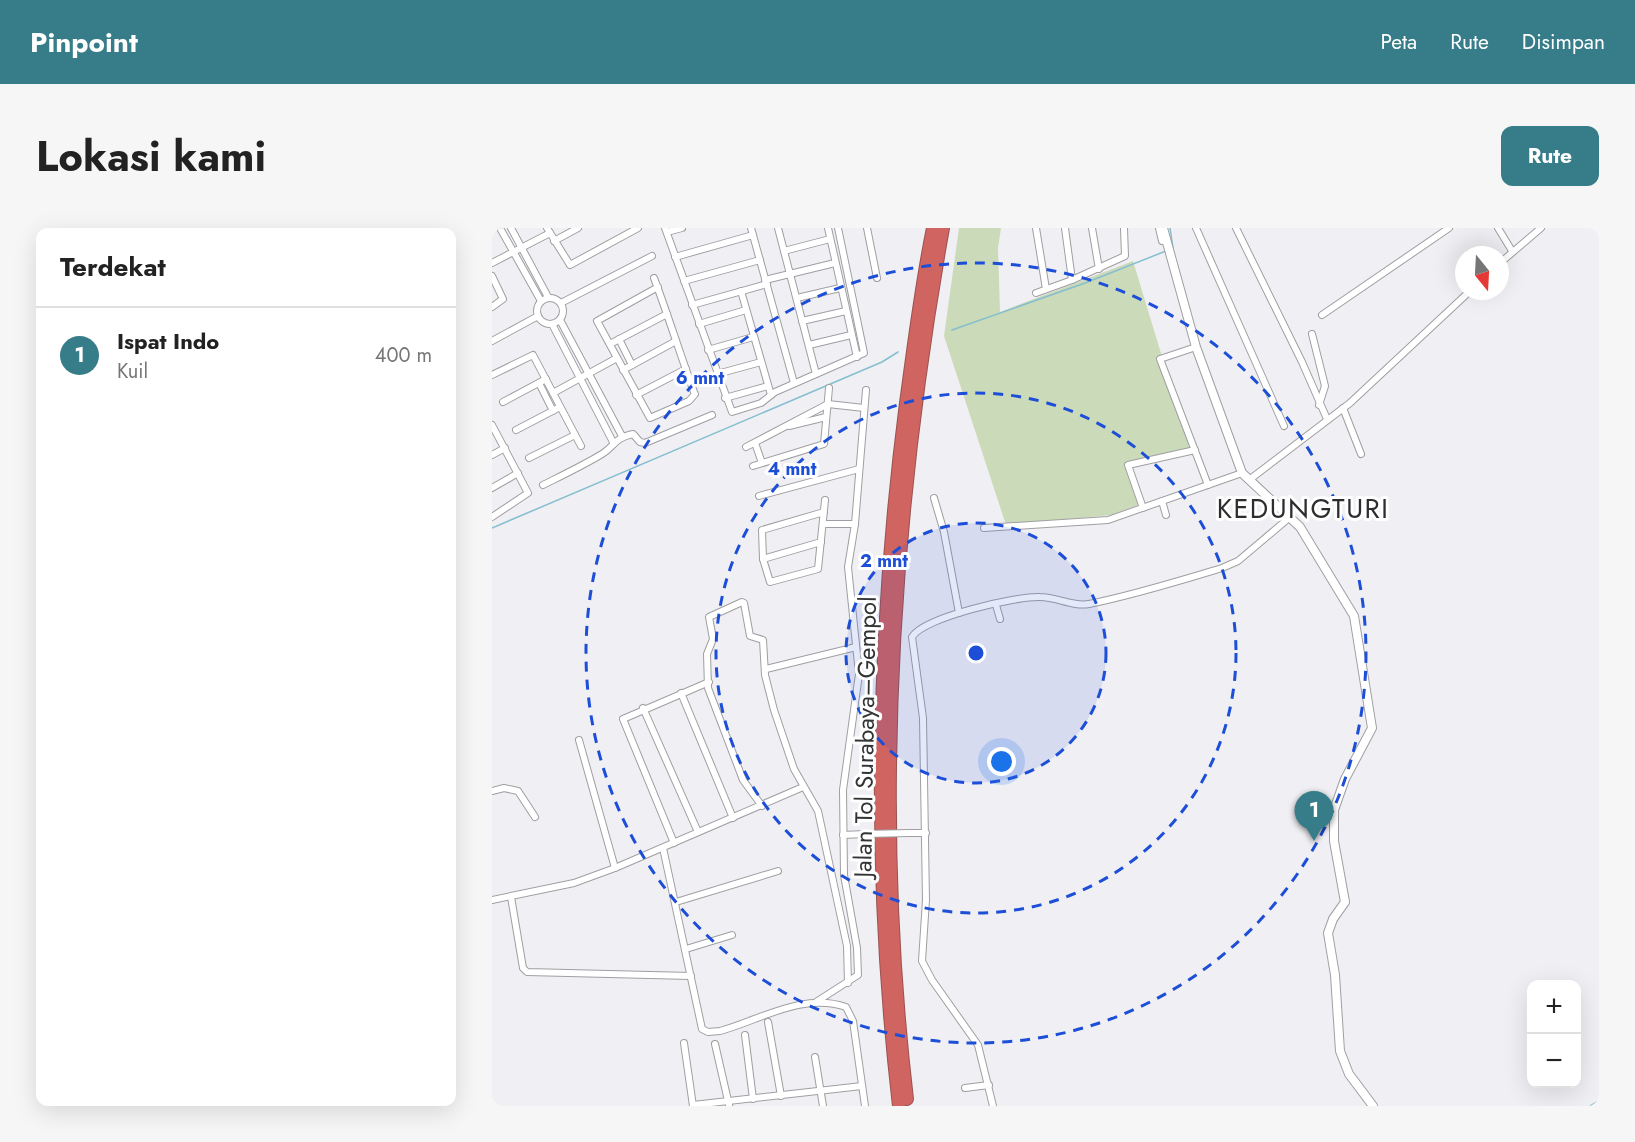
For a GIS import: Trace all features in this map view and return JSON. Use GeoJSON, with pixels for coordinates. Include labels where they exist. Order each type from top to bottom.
{"type":"FeatureCollection","features":[{"type":"Feature","properties":{"kind":"highway","name":"Jalan Tol Surabaya–Gempol"},"geometry":{"type":"LineString","coordinates":[[899,1106],[887,967],[882,864],[884,659],[900,454],[915,333],[933,228]]}},
{"type":"Feature","properties":{"kind":"highway","name":"Jalan Tol Surabaya–Gempol"},"geometry":{"type":"LineString","coordinates":[[907,1106],[897,996],[892,892],[891,731],[895,627],[912,432],[925,330],[943,228]]}},
{"type":"Feature","properties":{"kind":"street"},"geometry":{"type":"LineString","coordinates":[[500,228],[541,301]]}},
{"type":"Feature","properties":{"kind":"street"},"geometry":{"type":"LineString","coordinates":[[511,228],[548,297]]}},
{"type":"Feature","properties":{"kind":"street"},"geometry":{"type":"LineString","coordinates":[[554,241],[577,228]]}},
{"type":"Feature","properties":{"kind":"street"},"geometry":{"type":"LineString","coordinates":[[492,263],[549,231],[567,264],[571,265],[638,228]]}},
{"type":"Feature","properties":{"kind":"street"},"geometry":{"type":"LineString","coordinates":[[682,228],[666,230],[725,398],[732,412],[761,403],[794,383],[863,354],[838,228]]}},
{"type":"Feature","properties":{"kind":"street"},"geometry":{"type":"LineString","coordinates":[[778,228],[816,374]]}},
{"type":"Feature","properties":{"kind":"street"},"geometry":{"type":"LineString","coordinates":[[828,228],[856,357]]}},
{"type":"Feature","properties":{"kind":"street"},"geometry":{"type":"LineString","coordinates":[[867,228],[877,278]]}},
{"type":"Feature","properties":{"kind":"street"},"geometry":{"type":"LineString","coordinates":[[1036,228],[1046,289]]}},
{"type":"Feature","properties":{"kind":"street"},"geometry":{"type":"LineString","coordinates":[[1065,228],[1072,280]]}},
{"type":"Feature","properties":{"kind":"street"},"geometry":{"type":"LineString","coordinates":[[1092,228],[1099,269]]}},
{"type":"Feature","properties":{"kind":"street"},"geometry":{"type":"LineString","coordinates":[[1036,293],[1099,269],[1126,255],[1125,228]]}},
{"type":"Feature","properties":{"kind":"street"},"geometry":{"type":"LineString","coordinates":[[1161,228],[1196,347],[1242,472],[1305,535],[1354,616],[1371,731],[1345,779],[1334,810],[1334,841],[1345,902],[1333,920],[1328,933],[1335,975],[1340,1051],[1349,1074],[1373,1106]]}},
{"type":"Feature","properties":{"kind":"street"},"geometry":{"type":"LineString","coordinates":[[1196,228],[1284,426]]}},
{"type":"Feature","properties":{"kind":"street"},"geometry":{"type":"LineString","coordinates":[[1236,228],[1302,362],[1319,406],[1327,419]]}},
{"type":"Feature","properties":{"kind":"street"},"geometry":{"type":"LineString","coordinates":[[1322,315],[1449,228]]}},
{"type":"Feature","properties":{"kind":"street"},"geometry":{"type":"LineString","coordinates":[[1498,228],[1514,250]]}},
{"type":"Feature","properties":{"kind":"street"},"geometry":{"type":"LineString","coordinates":[[1503,228],[1514,250]]}},
{"type":"Feature","properties":{"kind":"street"},"geometry":{"type":"LineString","coordinates":[[1509,255],[1541,228]]}},
{"type":"Feature","properties":{"kind":"street"},"geometry":{"type":"LineString","coordinates":[[675,257],[752,231],[794,383]]}},
{"type":"Feature","properties":{"kind":"street"},"geometry":{"type":"LineString","coordinates":[[784,251],[830,239]]}},
{"type":"Feature","properties":{"kind":"street"},"geometry":{"type":"LineString","coordinates":[[561,303],[652,256]]}},
{"type":"Feature","properties":{"kind":"street"},"geometry":{"type":"LineString","coordinates":[[684,281],[760,260]]}},
{"type":"Feature","properties":{"kind":"street"},"geometry":{"type":"LineString","coordinates":[[692,305],[790,274],[835,263]]}},
{"type":"Feature","properties":{"kind":"street"},"geometry":{"type":"LineString","coordinates":[[492,276],[503,300],[492,307]]}},
{"type":"Feature","properties":{"kind":"street"},"geometry":{"type":"LineString","coordinates":[[654,278],[658,287],[694,394],[689,401],[650,418],[598,324],[598,319],[658,287]]}},
{"type":"Feature","properties":{"kind":"street"},"geometry":{"type":"LineString","coordinates":[[796,298],[840,288]]}},
{"type":"Feature","properties":{"kind":"street"},"geometry":{"type":"LineString","coordinates":[[741,291],[771,395]]}},
{"type":"Feature","properties":{"kind":"street"},"geometry":{"type":"LineString","coordinates":[[552,324],[560,320],[564,314],[561,303],[556,298],[548,297],[538,306],[538,316],[543,321],[552,324],[613,442]]}},
{"type":"Feature","properties":{"kind":"street"},"geometry":{"type":"LineString","coordinates":[[1249,480],[1343,408],[1404,355],[1461,300]]}},
{"type":"Feature","properties":{"kind":"street"},"geometry":{"type":"LineString","coordinates":[[699,324],[746,310]]}},
{"type":"Feature","properties":{"kind":"street"},"geometry":{"type":"LineString","coordinates":[[802,321],[846,311]]}},
{"type":"Feature","properties":{"kind":"street"},"geometry":{"type":"LineString","coordinates":[[610,344],[667,314]]}},
{"type":"Feature","properties":{"kind":"street"},"geometry":{"type":"LineString","coordinates":[[492,341],[538,316]]}},
{"type":"Feature","properties":{"kind":"street"},"geometry":{"type":"LineString","coordinates":[[560,320],[622,436]]}},
{"type":"Feature","properties":{"kind":"street"},"geometry":{"type":"LineString","coordinates":[[1312,334],[1324,386],[1319,406]]}},
{"type":"Feature","properties":{"kind":"street"},"geometry":{"type":"LineString","coordinates":[[809,345],[851,335]]}},
{"type":"Feature","properties":{"kind":"street"},"geometry":{"type":"LineString","coordinates":[[708,350],[753,337]]}},
{"type":"Feature","properties":{"kind":"street"},"geometry":{"type":"LineString","coordinates":[[619,339],[632,365]]}},
{"type":"Feature","properties":{"kind":"street"},"geometry":{"type":"LineString","coordinates":[[623,370],[676,341]]}},
{"type":"Feature","properties":{"kind":"street"},"geometry":{"type":"LineString","coordinates":[[1196,347],[1160,358],[1208,485]]}},
{"type":"Feature","properties":{"kind":"street"},"geometry":{"type":"LineString","coordinates":[[492,375],[532,355],[581,446]]}},
{"type":"Feature","properties":{"kind":"street"},"geometry":{"type":"LineString","coordinates":[[553,393],[616,358]]}},
{"type":"Feature","properties":{"kind":"street"},"geometry":{"type":"LineString","coordinates":[[717,374],[760,362]]}},
{"type":"Feature","properties":{"kind":"street"},"geometry":{"type":"LineString","coordinates":[[636,395],[686,369]]}},
{"type":"Feature","properties":{"kind":"street"},"geometry":{"type":"LineString","coordinates":[[503,402],[546,379]]}},
{"type":"Feature","properties":{"kind":"street"},"geometry":{"type":"LineString","coordinates":[[538,383],[553,411]]}},
{"type":"Feature","properties":{"kind":"street"},"geometry":{"type":"LineString","coordinates":[[725,398],[768,386]]}},
{"type":"Feature","properties":{"kind":"street"},"geometry":{"type":"LineString","coordinates":[[753,466],[822,445],[829,388]]}},
{"type":"Feature","properties":{"kind":"street"},"geometry":{"type":"LineString","coordinates":[[816,1002],[856,978],[858,969],[856,940],[844,875],[843,835],[847,758],[860,674],[848,567],[855,524],[866,390]]}},
{"type":"Feature","properties":{"kind":"street"},"geometry":{"type":"LineString","coordinates":[[746,447],[828,404],[864,408]]}},
{"type":"Feature","properties":{"kind":"street"},"geometry":{"type":"LineString","coordinates":[[516,430],[560,407]]}},
{"type":"Feature","properties":{"kind":"street"},"geometry":{"type":"LineString","coordinates":[[1343,408],[1361,454]]}},
{"type":"Feature","properties":{"kind":"street"},"geometry":{"type":"LineString","coordinates":[[543,485],[605,453],[613,442],[622,436],[633,434],[640,442],[645,442],[712,415]]}},
{"type":"Feature","properties":{"kind":"street"},"geometry":{"type":"LineString","coordinates":[[785,427],[826,417]]}},
{"type":"Feature","properties":{"kind":"street"},"geometry":{"type":"LineString","coordinates":[[492,425],[528,496],[492,517]]}},
{"type":"Feature","properties":{"kind":"street"},"geometry":{"type":"LineString","coordinates":[[529,458],[575,435]]}},
{"type":"Feature","properties":{"kind":"street"},"geometry":{"type":"LineString","coordinates":[[755,443],[762,463]]}},
{"type":"Feature","properties":{"kind":"street"},"geometry":{"type":"LineString","coordinates":[[492,455],[505,448]]}},
{"type":"Feature","properties":{"kind":"street"},"geometry":{"type":"LineString","coordinates":[[1143,508],[1128,465],[1195,450]]}},
{"type":"Feature","properties":{"kind":"street"},"geometry":{"type":"LineString","coordinates":[[759,496],[859,469]]}},
{"type":"Feature","properties":{"kind":"street"},"geometry":{"type":"LineString","coordinates":[[984,528],[1108,520],[1242,472]]}},
{"type":"Feature","properties":{"kind":"street"},"geometry":{"type":"LineString","coordinates":[[492,488],[518,473]]}},
{"type":"Feature","properties":{"kind":"street"},"geometry":{"type":"LineString","coordinates":[[934,498],[944,532],[959,613]]}},
{"type":"Feature","properties":{"kind":"street"},"geometry":{"type":"LineString","coordinates":[[824,512],[763,529],[763,559],[768,580],[771,583],[814,571],[819,567],[820,542],[823,524],[824,512],[825,500]]}},
{"type":"Feature","properties":{"kind":"street"},"geometry":{"type":"LineString","coordinates":[[1162,501],[1166,515]]}},
{"type":"Feature","properties":{"kind":"street"},"geometry":{"type":"LineString","coordinates":[[993,1106],[978,1045],[932,980],[922,961],[926,900],[923,718],[912,637],[915,632],[935,620],[996,604],[1034,597],[1088,604],[1198,575],[1238,561],[1289,518]]}},
{"type":"Feature","properties":{"kind":"street"},"geometry":{"type":"LineString","coordinates":[[823,524],[855,524]]}},
{"type":"Feature","properties":{"kind":"street"},"geometry":{"type":"LineString","coordinates":[[763,559],[820,542]]}},
{"type":"Feature","properties":{"kind":"street"},"geometry":{"type":"LineString","coordinates":[[762,806],[740,772],[708,688],[707,654],[712,639],[709,618],[742,602],[750,636],[763,639],[774,710],[794,768],[818,811],[847,946],[848,984]]}},
{"type":"Feature","properties":{"kind":"street"},"geometry":{"type":"LineString","coordinates":[[996,604],[1000,619]]}},
{"type":"Feature","properties":{"kind":"street"},"geometry":{"type":"LineString","coordinates":[[766,669],[856,646]]}},
{"type":"Feature","properties":{"kind":"street"},"geometry":{"type":"LineString","coordinates":[[674,843],[622,719],[643,708],[709,682]]}},
{"type":"Feature","properties":{"kind":"street"},"geometry":{"type":"LineString","coordinates":[[681,693],[733,818]]}},
{"type":"Feature","properties":{"kind":"street"},"geometry":{"type":"LineString","coordinates":[[643,708],[698,832]]}},
{"type":"Feature","properties":{"kind":"street"},"geometry":{"type":"LineString","coordinates":[[579,740],[615,868]]}},
{"type":"Feature","properties":{"kind":"street"},"geometry":{"type":"LineString","coordinates":[[492,900],[574,883],[615,868],[762,806],[802,786]]}},
{"type":"Feature","properties":{"kind":"street"},"geometry":{"type":"LineString","coordinates":[[492,790],[504,788],[518,791],[536,817]]}},
{"type":"Feature","properties":{"kind":"street"},"geometry":{"type":"LineString","coordinates":[[843,835],[926,832]]}},
{"type":"Feature","properties":{"kind":"street"},"geometry":{"type":"LineString","coordinates":[[663,848],[701,1027],[708,1032],[740,1025],[795,1005],[816,1002],[837,1004],[849,1010],[865,1106]]}},
{"type":"Feature","properties":{"kind":"street"},"geometry":{"type":"LineString","coordinates":[[676,902],[778,871]]}},
{"type":"Feature","properties":{"kind":"street"},"geometry":{"type":"LineString","coordinates":[[510,897],[523,968],[531,974],[691,976]]}},
{"type":"Feature","properties":{"kind":"street"},"geometry":{"type":"LineString","coordinates":[[686,949],[732,935]]}},
{"type":"Feature","properties":{"kind":"street"},"geometry":{"type":"LineString","coordinates":[[768,1022],[781,1096]]}},
{"type":"Feature","properties":{"kind":"street"},"geometry":{"type":"LineString","coordinates":[[745,1035],[756,1101]]}},
{"type":"Feature","properties":{"kind":"street"},"geometry":{"type":"LineString","coordinates":[[684,1043],[693,1106],[756,1101],[862,1086]]}},
{"type":"Feature","properties":{"kind":"street"},"geometry":{"type":"LineString","coordinates":[[715,1044],[729,1104]]}},
{"type":"Feature","properties":{"kind":"street"},"geometry":{"type":"LineString","coordinates":[[815,1057],[823,1106]]}},
{"type":"Feature","properties":{"kind":"street"},"geometry":{"type":"LineString","coordinates":[[965,1088],[989,1085]]}},
{"type":"Feature","properties":{"kind":"green space"},"geometry":{"type":"Polygon","coordinates":[[[959,228],[1001,228],[998,248],[1000,312],[1133,261],[1190,449],[1125,464],[1138,505],[1111,515],[1006,525],[944,336],[959,228]]]}},
{"type":"Feature","properties":{"kind":"waterway"},"geometry":{"type":"LineString","coordinates":[[1170,228],[1173,248]]}},
{"type":"Feature","properties":{"kind":"waterway"},"geometry":{"type":"LineString","coordinates":[[952,330],[1085,283],[1166,251]]}},
{"type":"Feature","properties":{"kind":"waterway"},"geometry":{"type":"LineString","coordinates":[[492,528],[882,362],[898,352]]}},
{"type":"Feature","properties":{"kind":"waterway"},"geometry":{"type":"LineString","coordinates":[[1590,1106],[1599,1101]]}},
{"type":"Feature","properties":{"kind":"place","name":"Ispat Indo"},"geometry":{"type":"Point","coordinates":[1314,841]}},
{"type":"Feature","properties":{"kind":"district","name":"KEDUNGTURI"},"geometry":{"type":"Point","coordinates":[1303,508]}}]}
